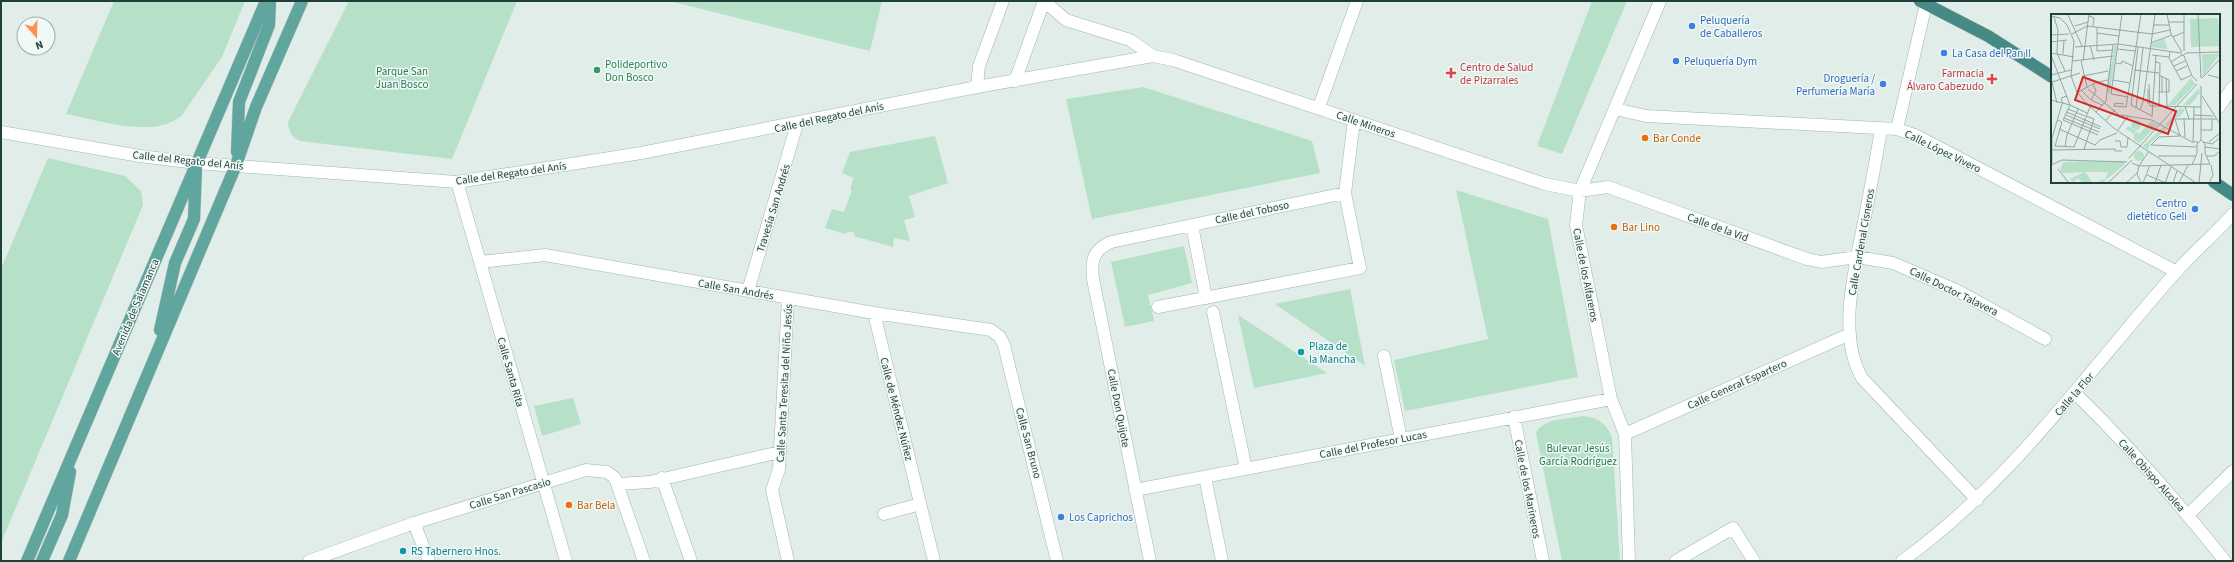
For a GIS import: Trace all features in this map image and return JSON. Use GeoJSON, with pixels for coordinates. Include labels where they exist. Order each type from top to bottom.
{"type":"FeatureCollection","features":[{"type":"Feature","properties":{"kind":"highway"},"geometry":{"type":"LineString","coordinates":[[1923,2],[1988,36],[2051,76]]}},
{"type":"Feature","properties":{"kind":"highway"},"geometry":{"type":"LineString","coordinates":[[2216,183],[2233,194]]}},
{"type":"Feature","properties":{"kind":"main road","name":"Avenida de Salamanca"},"geometry":{"type":"LineString","coordinates":[[27,561],[266,1]]}},
{"type":"Feature","properties":{"kind":"main road","name":"Avenida de Salamanca"},"geometry":{"type":"LineString","coordinates":[[236,165],[239,102],[269,25],[270,1]]}},
{"type":"Feature","properties":{"kind":"main road","name":"Avenida de Salamanca"},"geometry":{"type":"LineString","coordinates":[[69,561],[236,165],[256,107],[302,1]]}},
{"type":"Feature","properties":{"kind":"main road","name":"Avenida de Salamanca"},"geometry":{"type":"LineString","coordinates":[[154,360],[175,263],[194,219],[196,163]]}},
{"type":"Feature","properties":{"kind":"main road","name":"Avenida de Salamanca"},"geometry":{"type":"LineString","coordinates":[[42,561],[62,515],[74,452]]}},
{"type":"Feature","properties":{"kind":"street"},"geometry":{"type":"LineString","coordinates":[[976,87],[979,66],[1003,1]]}},
{"type":"Feature","properties":{"kind":"street"},"geometry":{"type":"LineString","coordinates":[[1015,81],[1044,1]]}},
{"type":"Feature","properties":{"kind":"street","name":"Calle Mineros"},"geometry":{"type":"LineString","coordinates":[[1044,1],[1066,20],[1130,40],[1153,56]]}},
{"type":"Feature","properties":{"kind":"street"},"geometry":{"type":"LineString","coordinates":[[1319,108],[1357,1]]}},
{"type":"Feature","properties":{"kind":"street","name":"Calle de los Alfareros"},"geometry":{"type":"LineString","coordinates":[[1629,561],[1624,434],[1611,399],[1576,225],[1580,192],[1660,1]]}},
{"type":"Feature","properties":{"kind":"street"},"geometry":{"type":"LineString","coordinates":[[1897,129],[1923,2]]}},
{"type":"Feature","properties":{"kind":"street","name":"Calle Mineros"},"geometry":{"type":"LineString","coordinates":[[1015,81],[1153,56],[1173,60],[1545,184],[1580,192]]}},
{"type":"Feature","properties":{"kind":"street","name":"Calle del Regato del Anís"},"geometry":{"type":"LineString","coordinates":[[1,132],[148,157],[196,163],[457,182],[641,153],[797,124],[976,87],[1015,81]]}},
{"type":"Feature","properties":{"kind":"street"},"geometry":{"type":"LineString","coordinates":[[2220,106],[2233,87]]}},
{"type":"Feature","properties":{"kind":"street","name":"Calle López Vivero"},"geometry":{"type":"LineString","coordinates":[[1615,109],[1646,116],[1868,126],[1882,129],[1897,129],[1917,136],[2177,272]]}},
{"type":"Feature","properties":{"kind":"street"},"geometry":{"type":"LineString","coordinates":[[1158,307],[1360,268],[1345,192],[1354,120]]}},
{"type":"Feature","properties":{"kind":"street","name":"Travesía San Andrés"},"geometry":{"type":"LineString","coordinates":[[748,291],[797,124]]}},
{"type":"Feature","properties":{"kind":"street","name":"Calle Cardenal Cisneros"},"geometry":{"type":"LineString","coordinates":[[1882,129],[1852,288],[1850,334],[1855,366],[1862,378],[1977,500]]}},
{"type":"Feature","properties":{"kind":"street","name":"Calle Santa Rita"},"geometry":{"type":"LineString","coordinates":[[457,182],[566,561]]}},
{"type":"Feature","properties":{"kind":"street","name":"Calle de la Vid"},"geometry":{"type":"LineString","coordinates":[[1580,192],[1608,187],[1806,259],[1821,262],[1857,257]]}},
{"type":"Feature","properties":{"kind":"street","name":"Calle del Toboso"},"geometry":{"type":"LineString","coordinates":[[1093,255],[1101,246],[1111,242],[1345,192]]}},
{"type":"Feature","properties":{"kind":"street","name":"Calle la Flor"},"geometry":{"type":"LineString","coordinates":[[1902,561],[1934,538],[1977,500],[2075,393],[2177,272],[2233,214]]}},
{"type":"Feature","properties":{"kind":"street"},"geometry":{"type":"LineString","coordinates":[[1192,225],[1206,298]]}},
{"type":"Feature","properties":{"kind":"street","name":"Calle San Andrés"},"geometry":{"type":"LineString","coordinates":[[480,262],[545,255],[874,313],[991,330]]}},
{"type":"Feature","properties":{"kind":"street","name":"Calle Don Quijote"},"geometry":{"type":"LineString","coordinates":[[1093,255],[1093,279],[1150,561]]}},
{"type":"Feature","properties":{"kind":"street","name":"Calle Doctor Talavera"},"geometry":{"type":"LineString","coordinates":[[1857,257],[1893,263],[1921,273],[1958,291],[2046,339]]}},
{"type":"Feature","properties":{"kind":"street","name":"Calle Santa Teresita del Niño Jesús"},"geometry":{"type":"LineString","coordinates":[[788,298],[779,469],[772,490],[788,561]]}},
{"type":"Feature","properties":{"kind":"street"},"geometry":{"type":"LineString","coordinates":[[1213,312],[1246,469]]}},
{"type":"Feature","properties":{"kind":"street","name":"Calle de Méndez Núñez"},"geometry":{"type":"LineString","coordinates":[[874,313],[934,561]]}},
{"type":"Feature","properties":{"kind":"street","name":"Calle San Bruno"},"geometry":{"type":"LineString","coordinates":[[991,330],[1000,337],[1004,345],[1057,561]]}},
{"type":"Feature","properties":{"kind":"street","name":"Calle General Espartero"},"geometry":{"type":"LineString","coordinates":[[1624,434],[1850,334]]}},
{"type":"Feature","properties":{"kind":"street"},"geometry":{"type":"LineString","coordinates":[[1384,356],[1401,439]]}},
{"type":"Feature","properties":{"kind":"street","name":"Calle Obispo Alcolea"},"geometry":{"type":"LineString","coordinates":[[2075,393],[2110,427],[2188,515],[2225,561]]}},
{"type":"Feature","properties":{"kind":"street","name":"Calle del Profesor Lucas"},"geometry":{"type":"LineString","coordinates":[[1136,490],[1611,399]]}},
{"type":"Feature","properties":{"kind":"street","name":"Calle de los Marineros"},"geometry":{"type":"LineString","coordinates":[[1514,417],[1543,561]]}},
{"type":"Feature","properties":{"kind":"street"},"geometry":{"type":"LineString","coordinates":[[644,561],[618,484],[650,482],[780,452]]}},
{"type":"Feature","properties":{"kind":"street","name":"Calle San Pascasio"},"geometry":{"type":"LineString","coordinates":[[309,561],[414,523],[586,470],[607,472],[618,484]]}},
{"type":"Feature","properties":{"kind":"street"},"geometry":{"type":"LineString","coordinates":[[2188,515],[2233,471]]}},
{"type":"Feature","properties":{"kind":"street"},"geometry":{"type":"LineString","coordinates":[[1206,477],[1222,561]]}},
{"type":"Feature","properties":{"kind":"street"},"geometry":{"type":"LineString","coordinates":[[662,478],[691,561]]}},
{"type":"Feature","properties":{"kind":"street"},"geometry":{"type":"LineString","coordinates":[[884,514],[920,504]]}},
{"type":"Feature","properties":{"kind":"street"},"geometry":{"type":"LineString","coordinates":[[414,523],[429,561]]}},
{"type":"Feature","properties":{"kind":"street"},"geometry":{"type":"LineString","coordinates":[[1676,561],[1733,528],[1754,561]]}},
{"type":"Feature","properties":{"kind":"green space"},"geometry":{"type":"Polygon","coordinates":[[[114,1],[245,1],[222,57],[182,115],[171,122],[157,126],[126,126],[66,114],[114,1]]]}},
{"type":"Feature","properties":{"kind":"green space","name":"Parque San Juan Bosco"},"geometry":{"type":"Polygon","coordinates":[[[349,1],[517,1],[452,159],[300,141],[294,138],[288,122],[349,1]]]}},
{"type":"Feature","properties":{"kind":"green space"},"geometry":{"type":"Polygon","coordinates":[[[670,1],[882,1],[870,51],[670,1]]]}},
{"type":"Feature","properties":{"kind":"green space"},"geometry":{"type":"Polygon","coordinates":[[[1592,1],[1627,1],[1562,154],[1537,146],[1592,1]]]}},
{"type":"Feature","properties":{"kind":"green space"},"geometry":{"type":"Polygon","coordinates":[[[1143,87],[1312,141],[1320,173],[1092,219],[1066,99],[1143,87]]]}},
{"type":"Feature","properties":{"kind":"green space"},"geometry":{"type":"Polygon","coordinates":[[[935,136],[948,183],[909,196],[915,217],[904,220],[910,241],[894,238],[893,247],[854,236],[855,233],[847,231],[846,234],[825,228],[832,209],[844,212],[852,190],[850,188],[854,178],[842,173],[850,152],[935,136]]]}},
{"type":"Feature","properties":{"kind":"green space"},"geometry":{"type":"Polygon","coordinates":[[[48,158],[125,176],[141,191],[143,205],[1,543],[1,269],[48,158]]]}},
{"type":"Feature","properties":{"kind":"green space"},"geometry":{"type":"Polygon","coordinates":[[[1456,190],[1548,219],[1578,377],[1405,411],[1394,360],[1488,339],[1456,190]]]}},
{"type":"Feature","properties":{"kind":"green space"},"geometry":{"type":"Polygon","coordinates":[[[1184,246],[1192,283],[1148,295],[1154,321],[1125,327],[1111,262],[1184,246]]]}},
{"type":"Feature","properties":{"kind":"green space"},"geometry":{"type":"Polygon","coordinates":[[[1350,289],[1365,366],[1275,304],[1350,289]]]}},
{"type":"Feature","properties":{"kind":"green space"},"geometry":{"type":"Polygon","coordinates":[[[1238,315],[1327,373],[1254,388],[1238,315]]]}},
{"type":"Feature","properties":{"kind":"green space"},"geometry":{"type":"Polygon","coordinates":[[[573,398],[581,424],[542,436],[534,406],[573,398]]]}},
{"type":"Feature","properties":{"kind":"green space","name":"Bulevar Jesús García Rodríguez"},"geometry":{"type":"Polygon","coordinates":[[[1583,416],[1602,422],[1608,429],[1612,438],[1620,561],[1562,561],[1536,433],[1544,424],[1557,420],[1583,416]]]}},
{"type":"Feature","properties":{"kind":"place","name":"Peluquería de Caballeros"},"geometry":{"type":"Point","coordinates":[1692,26]}},
{"type":"Feature","properties":{"kind":"place","name":"La Casa del Pan II"},"geometry":{"type":"Point","coordinates":[1944,53]}},
{"type":"Feature","properties":{"kind":"place","name":"Peluquería Dym"},"geometry":{"type":"Point","coordinates":[1676,61]}},
{"type":"Feature","properties":{"kind":"place","name":"Polideportivo Don Bosco"},"geometry":{"type":"Point","coordinates":[597,70]}},
{"type":"Feature","properties":{"kind":"place","name":"Centro de Salud de Pizarrales"},"geometry":{"type":"Point","coordinates":[1451,73]}},
{"type":"Feature","properties":{"kind":"place","name":"Farmacia Álvaro Cabezudo"},"geometry":{"type":"Point","coordinates":[1992,79]}},
{"type":"Feature","properties":{"kind":"place","name":"Droguería / Perfumería María"},"geometry":{"type":"Point","coordinates":[1883,84]}},
{"type":"Feature","properties":{"kind":"place","name":"Bar Conde"},"geometry":{"type":"Point","coordinates":[1645,138]}},
{"type":"Feature","properties":{"kind":"place","name":"Centro dietético Geli"},"geometry":{"type":"Point","coordinates":[2195,209]}},
{"type":"Feature","properties":{"kind":"place","name":"Bar Lino"},"geometry":{"type":"Point","coordinates":[1614,227]}},
{"type":"Feature","properties":{"kind":"place","name":"Plaza de la Mancha"},"geometry":{"type":"Point","coordinates":[1301,352]}},
{"type":"Feature","properties":{"kind":"place","name":"Bar Bela"},"geometry":{"type":"Point","coordinates":[569,505]}},
{"type":"Feature","properties":{"kind":"place","name":"Los Caprichos"},"geometry":{"type":"Point","coordinates":[1061,517]}},
{"type":"Feature","properties":{"kind":"place","name":"RS Tabernero Hnos."},"geometry":{"type":"Point","coordinates":[403,551]}}]}
